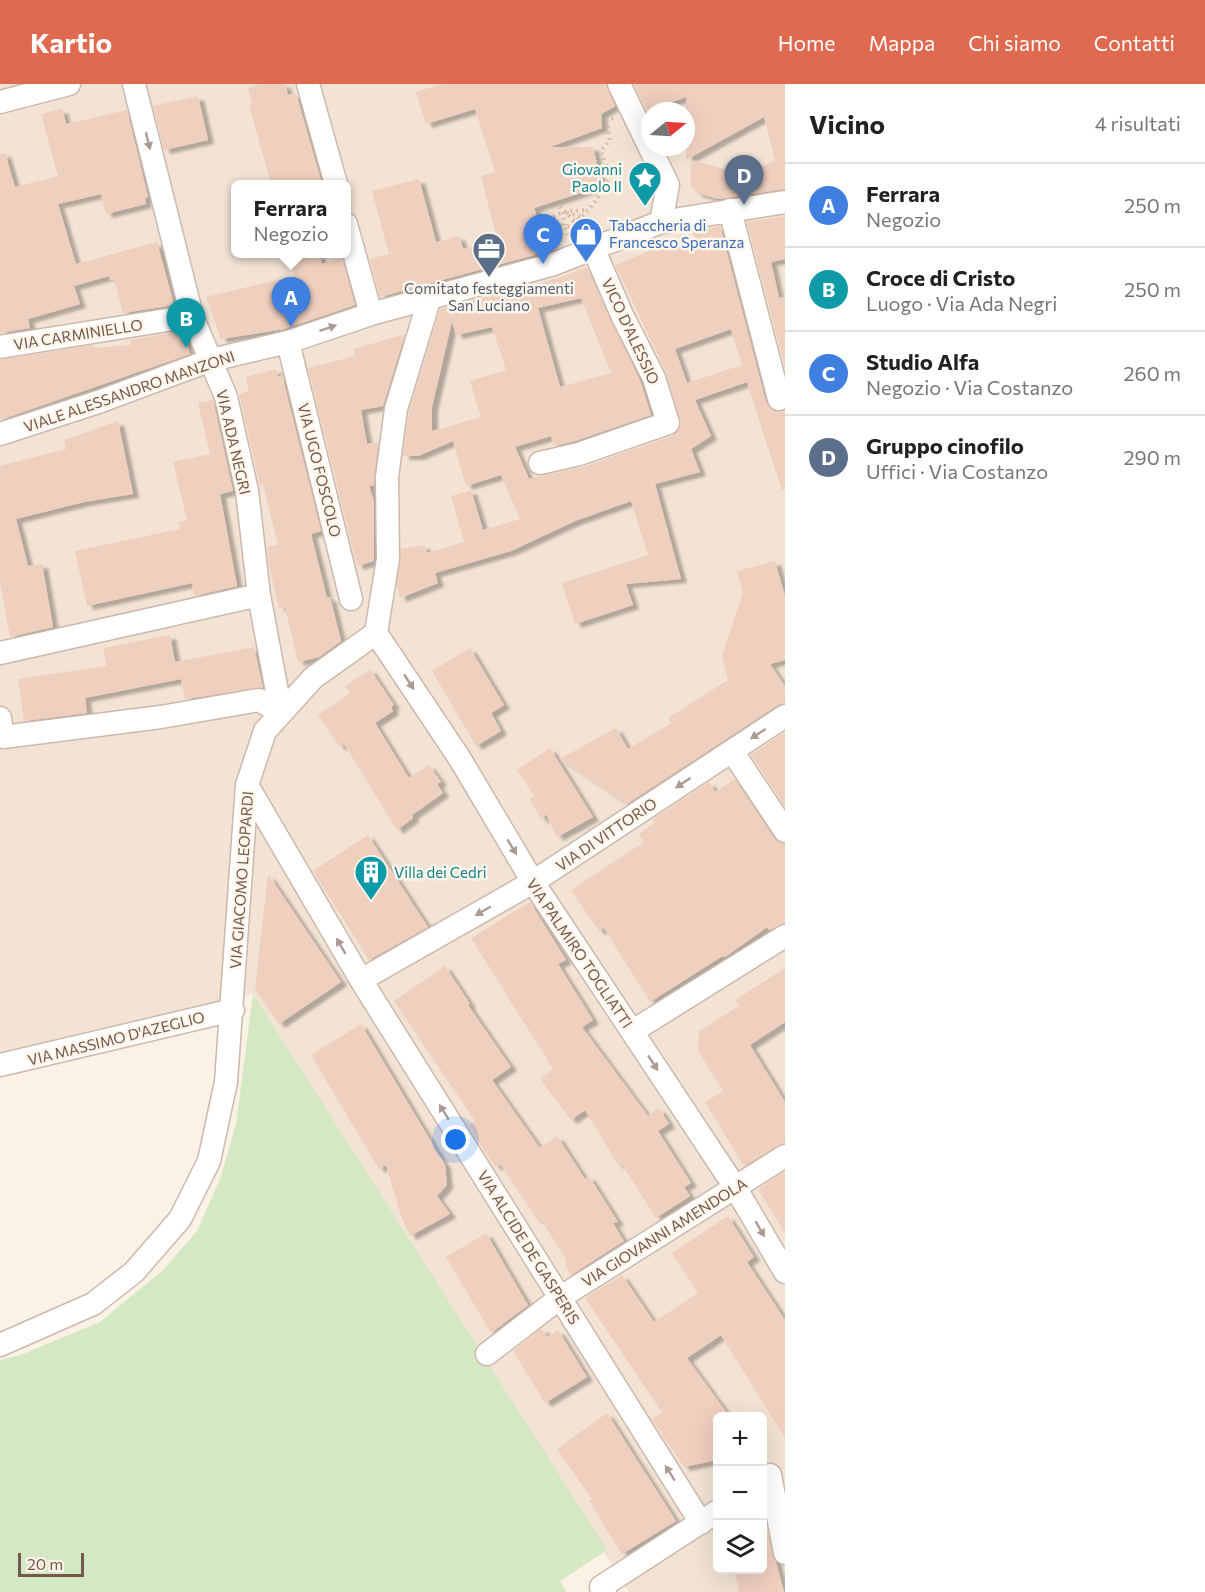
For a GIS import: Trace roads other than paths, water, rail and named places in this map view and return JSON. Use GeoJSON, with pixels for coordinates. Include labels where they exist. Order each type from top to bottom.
{"type":"FeatureCollection","features":[{"type":"Feature","properties":{"kind":"street"},"geometry":{"type":"LineString","coordinates":[[0,102],[69,84]]}},
{"type":"Feature","properties":{"kind":"street","name":"VIA ADA NEGRI"},"geometry":{"type":"LineString","coordinates":[[134,84],[192,316],[226,397],[247,490],[259,595],[281,713]]}},
{"type":"Feature","properties":{"kind":"street"},"geometry":{"type":"LineString","coordinates":[[308,84],[335,180]]}},
{"type":"Feature","properties":{"kind":"street"},"geometry":{"type":"LineString","coordinates":[[619,84],[668,185],[661,222]]}},
{"type":"Feature","properties":{"kind":"street","name":"VIALE ALESSANDRO MANZONI"},"geometry":{"type":"LineString","coordinates":[[0,434],[101,401],[211,360],[288,342],[371,314],[550,265],[594,250],[661,222],[730,210],[748,210],[785,202]]}},
{"type":"Feature","properties":{"kind":"street"},"geometry":{"type":"LineString","coordinates":[[730,210],[779,399]]}},
{"type":"Feature","properties":{"kind":"street"},"geometry":{"type":"LineString","coordinates":[[351,242],[371,314]]}},
{"type":"Feature","properties":{"kind":"street","name":"VICO D'ALESSIO"},"geometry":{"type":"LineString","coordinates":[[540,463],[579,454],[668,423],[654,378],[622,315],[594,250]]}},
{"type":"Feature","properties":{"kind":"street"},"geometry":{"type":"LineString","coordinates":[[376,633],[388,559],[387,477],[396,409],[430,297]]}},
{"type":"Feature","properties":{"kind":"street","name":"VIA CARMINIELLO"},"geometry":{"type":"LineString","coordinates":[[0,347],[192,316]]}},
{"type":"Feature","properties":{"kind":"street","name":"VIA UGO FOSCOLO"},"geometry":{"type":"LineString","coordinates":[[288,342],[351,599]]}},
{"type":"Feature","properties":{"kind":"street"},"geometry":{"type":"LineString","coordinates":[[0,653],[259,595]]}},
{"type":"Feature","properties":{"kind":"street","name":"VIA GIACOMO LEOPARDI"},"geometry":{"type":"LineString","coordinates":[[0,1346],[60,1321],[93,1304],[134,1272],[180,1219],[209,1161],[226,1082],[233,1010],[246,785],[265,730],[313,678],[376,633]]}},
{"type":"Feature","properties":{"kind":"street","name":"VIA PALMIRO TOGLIATTI"},"geometry":{"type":"LineString","coordinates":[[376,633],[460,759],[533,882],[735,1186],[785,1272]]}},
{"type":"Feature","properties":{"kind":"street"},"geometry":{"type":"LineString","coordinates":[[2,728],[161,717],[259,700],[281,713]]}},
{"type":"Feature","properties":{"kind":"street","name":"VIA DI VITTORIO"},"geometry":{"type":"LineString","coordinates":[[361,980],[533,882],[785,717]]}},
{"type":"Feature","properties":{"kind":"street"},"geometry":{"type":"LineString","coordinates":[[732,751],[785,831]]}},
{"type":"Feature","properties":{"kind":"street","name":"VIA ALCIDE DE GASPERIS"},"geometry":{"type":"LineString","coordinates":[[246,785],[361,980],[561,1297],[709,1517]]}},
{"type":"Feature","properties":{"kind":"street"},"geometry":{"type":"LineString","coordinates":[[633,1031],[785,936]]}},
{"type":"Feature","properties":{"kind":"street","name":"VIA MASSIMO D'AZEGLIO"},"geometry":{"type":"LineString","coordinates":[[0,1065],[233,1010]]}},
{"type":"Feature","properties":{"kind":"street","name":"VIA GIOVANNI AMENDOLA"},"geometry":{"type":"LineString","coordinates":[[487,1354],[561,1297],[785,1156]]}},
{"type":"Feature","properties":{"kind":"street"},"geometry":{"type":"LineString","coordinates":[[772,1473],[785,1553]]}},
{"type":"Feature","properties":{"kind":"street"},"geometry":{"type":"LineString","coordinates":[[603,1589],[709,1517]]}},
{"type":"Feature","properties":{"kind":"place","name":"Gruppo cinofilo"},"geometry":{"type":"Point","coordinates":[744,205]}},
{"type":"Feature","properties":{"kind":"place","name":"Giovanni Paolo II"},"geometry":{"type":"Point","coordinates":[645,207]}},
{"type":"Feature","properties":{"kind":"place","name":"Tabaccheria di Francesco Speranza"},"geometry":{"type":"Point","coordinates":[586,263]}},
{"type":"Feature","properties":{"kind":"place","name":"Studio Alfa"},"geometry":{"type":"Point","coordinates":[543,264]}},
{"type":"Feature","properties":{"kind":"place","name":"Comitato festeggiamenti San Luciano"},"geometry":{"type":"Point","coordinates":[489,278]}},
{"type":"Feature","properties":{"kind":"place","name":"Ferrara"},"geometry":{"type":"Point","coordinates":[291,327]}},
{"type":"Feature","properties":{"kind":"place","name":"Croce di Cristo"},"geometry":{"type":"Point","coordinates":[186,348]}},
{"type":"Feature","properties":{"kind":"place","name":"Villa dei Cedri"},"geometry":{"type":"Point","coordinates":[371,901]}}]}
